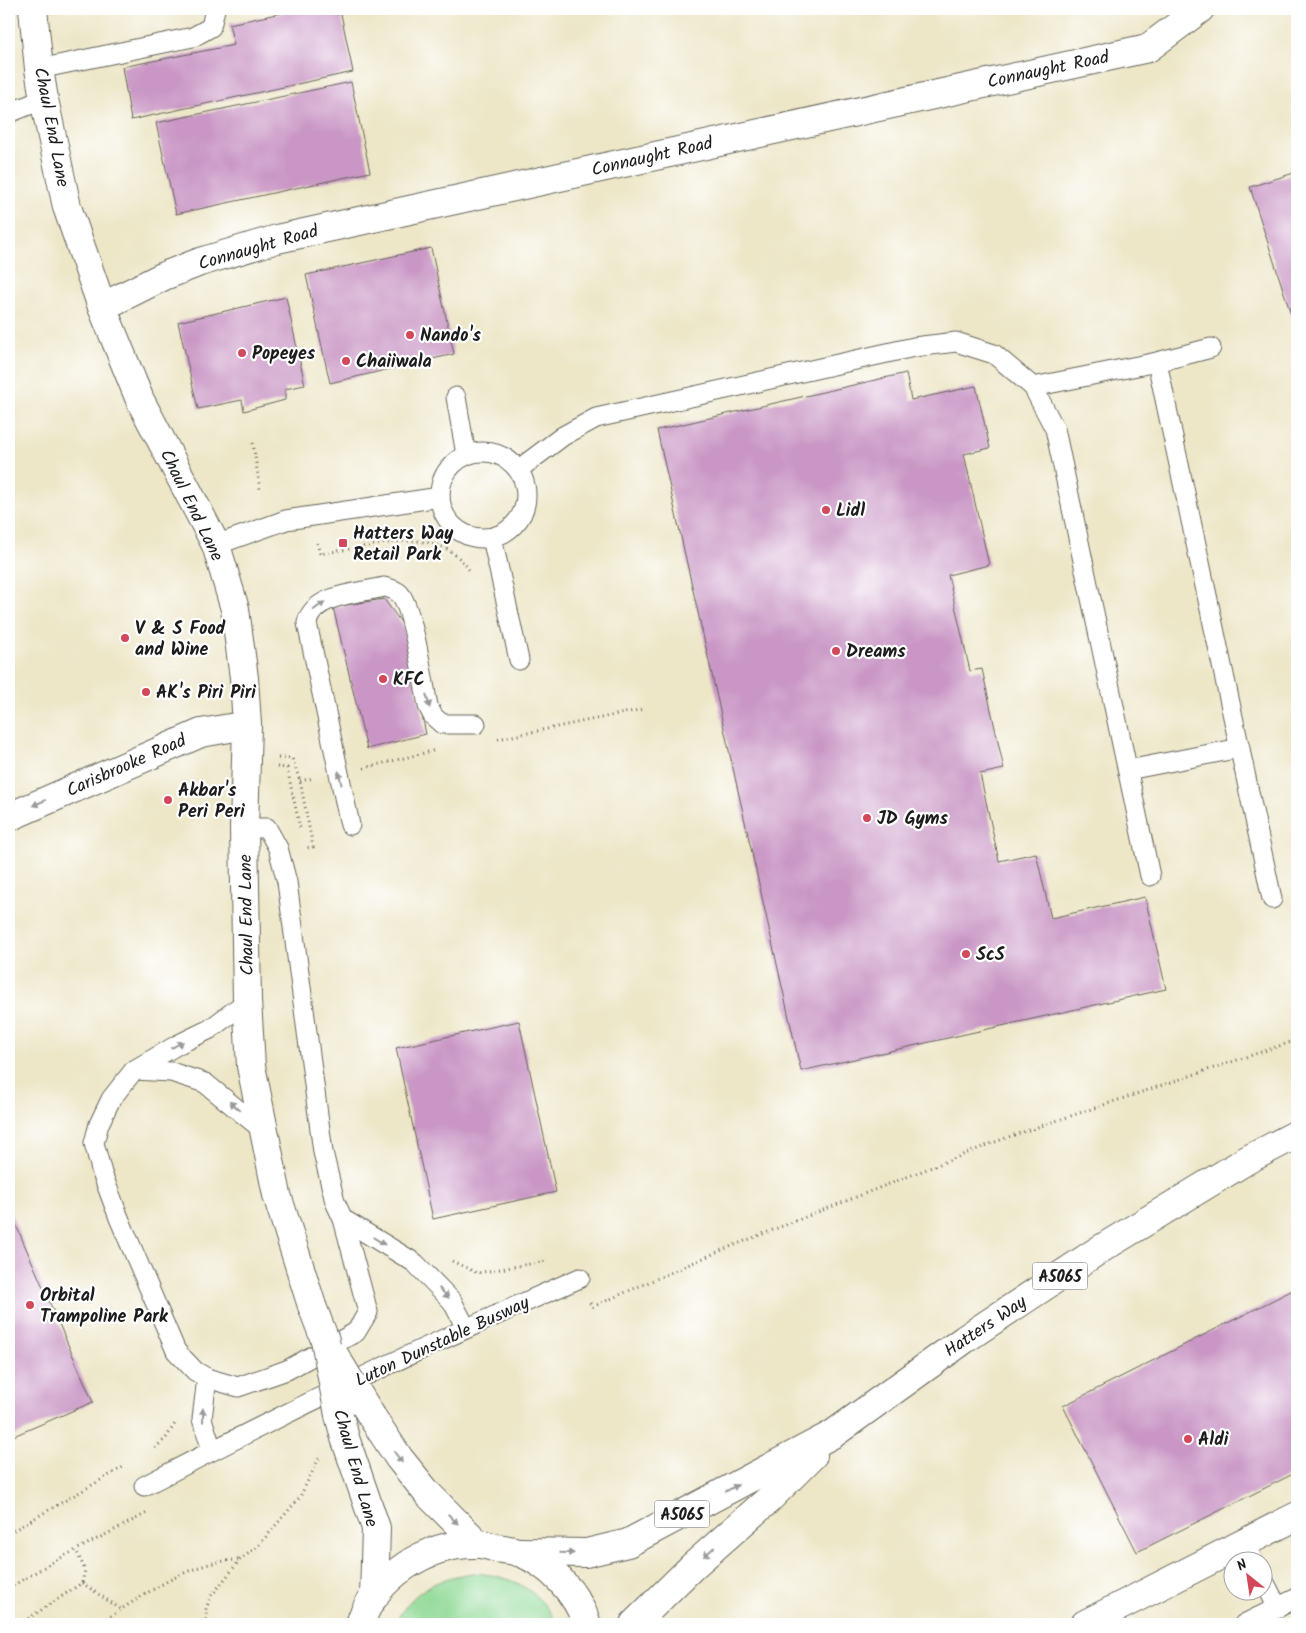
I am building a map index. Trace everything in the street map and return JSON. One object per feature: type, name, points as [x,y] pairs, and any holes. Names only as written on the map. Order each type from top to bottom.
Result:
[{"type":"street","name":"Chaul End Lane","points":[[33,9],[44,99],[67,207],[102,307],[140,400],[216,545],[235,609],[244,678],[247,725],[244,828],[247,1001],[251,1066],[276,1195],[325,1340],[342,1428],[376,1528],[374,1597]]},
{"type":"street","name":"Connaught Road","points":[[102,307],[164,276],[277,239],[1148,48],[1200,9]]},
{"type":"street","name":"Carisbrooke Road","points":[[9,817],[201,733],[247,725]]},
{"type":"street","name":"Hatters Way","points":[[518,1552],[586,1553],[628,1543],[833,1434],[965,1340],[1099,1250],[1247,1160],[1297,1134]]},
{"type":"street","name":"Chaul End Lane","points":[[325,1340],[399,1458],[422,1487],[478,1544]]},
{"type":"street","name":"Hatters Way","points":[[634,1624],[693,1566],[768,1500],[833,1434]]},
{"type":"street","points":[[1251,1550],[1297,1516]]},
{"type":"street","points":[[360,1624],[374,1597],[394,1574],[420,1557],[448,1547],[478,1544],[518,1552],[544,1566],[567,1587],[583,1612],[587,1624]]},
{"type":"street","points":[[1085,1624],[1224,1563]]},
{"type":"lane","points":[[39,69],[193,37],[211,26],[215,9]]},
{"type":"lane","points":[[9,113],[44,99]]},
{"type":"lane","points":[[519,469],[563,436],[596,418],[914,347],[956,342],[994,354],[1033,387],[1055,429],[1150,876]]},
{"type":"lane","points":[[1033,387],[1158,362],[1211,348]]},
{"type":"lane","points":[[1158,362],[1272,899]]},
{"type":"lane","points":[[456,398],[466,455]]},
{"type":"lane","points":[[480,451],[495,453],[519,469],[525,482],[527,496],[524,511],[517,524],[492,538],[477,538],[463,534],[451,524],[443,511],[440,497],[441,484],[446,472],[466,455],[480,451]]},
{"type":"lane","points":[[216,545],[286,520],[440,497]]},
{"type":"lane","points":[[492,538],[518,660]]},
{"type":"lane","points":[[350,825],[307,623],[313,609],[327,600],[384,587],[399,593],[408,608],[428,706],[433,716],[442,724],[476,724]]},
{"type":"lane","points":[[1128,770],[1240,748]]},
{"type":"lane","points":[[244,828],[266,828],[278,848],[287,882],[322,1152],[368,1312],[356,1332],[286,1370],[238,1387],[207,1378],[194,1371],[176,1351],[119,1218],[102,1173],[94,1143],[99,1124],[111,1099],[134,1070],[177,1045],[210,1029],[247,1001]]},
{"type":"lane","points":[[134,1070],[171,1072],[205,1083],[263,1130]]},
{"type":"lane","points":[[342,1219],[414,1263],[452,1301],[466,1328]]},
{"type":"lane","name":"Luton Dunstable Busway","points":[[144,1486],[212,1450],[466,1328],[580,1278]]},
{"type":"lane","points":[[207,1378],[202,1419],[212,1450]]},
{"type":"lane","points":[[1244,1624],[1297,1598]]},
{"type":"lane","points":[[1274,1600],[1278,1608]]},
{"type":"path","points":[[253,443],[260,489]]},
{"type":"path","points":[[320,554],[406,540],[429,542],[450,551],[466,564],[474,576]]},
{"type":"path","points":[[278,758],[292,758],[300,781],[313,847],[304,848],[302,839]]},
{"type":"path","points":[[276,766],[287,768],[300,830]]},
{"type":"path","points":[[580,1278],[592,1308],[722,1250],[1008,1137],[1297,1040]]},
{"type":"path","points":[[208,1624],[206,1608],[212,1595],[240,1560],[258,1546],[300,1497],[321,1455]]},
{"type":"path","points":[[9,1533],[131,1463]]},
{"type":"path","points":[[9,1588],[76,1550],[157,1508],[144,1486]]},
{"type":"path","points":[[20,1624],[82,1583],[86,1570],[76,1550]]},
{"type":"path","points":[[98,1624],[188,1572],[224,1560],[240,1560]]},
{"type":"path","points":[[82,1583],[122,1610]]},
{"type":"green space","points":[[474,1573],[501,1577],[523,1586],[542,1602],[558,1624],[395,1624],[409,1603],[427,1588],[449,1578]]},
{"type":"building","points":[[301,9],[340,9],[353,72],[131,120],[122,67],[234,45],[229,24]]},
{"type":"building","points":[[351,82],[370,172],[176,214],[156,123]]},
{"type":"building","points":[[1297,172],[1297,333],[1250,187]]},
{"type":"building","points":[[431,248],[454,354],[330,383],[306,275]]},
{"type":"building","name":"Popeyes","points":[[286,297],[305,385],[285,389],[285,400],[244,411],[242,400],[198,409],[178,322]]},
{"type":"building","points":[[906,373],[911,400],[976,386],[990,448],[964,454],[989,565],[948,575],[970,671],[982,669],[1004,769],[980,774],[999,861],[1036,853],[1051,918],[1145,897],[1166,989],[801,1071],[657,430]]},
{"type":"building","name":"KFC","points":[[384,599],[403,625],[426,734],[367,749],[333,607]]},
{"type":"building","points":[[519,1021],[556,1192],[433,1219],[396,1048]]},
{"type":"building","name":"Orbital Trampoline Park","points":[[9,1209],[93,1402],[9,1438]]},
{"type":"building","name":"Aldi","points":[[1297,1288],[1297,1472],[1137,1552],[1063,1406]]},
{"type":"place","name":"Nando's","points":[[410,335]]},
{"type":"place","name":"Popeyes","points":[[242,353]]},
{"type":"place","name":"Chaiiwala","points":[[346,361]]},
{"type":"place","name":"Lidl","points":[[826,510]]},
{"type":"place","name":"Hatters Way Retail Park","points":[[343,543]]},
{"type":"place","name":"V & S Food and Wine","points":[[125,638]]},
{"type":"place","name":"Dreams","points":[[836,651]]},
{"type":"place","name":"KFC","points":[[383,679]]},
{"type":"place","name":"AK's Piri Piri","points":[[146,692]]},
{"type":"place","name":"Akbar's Peri Peri","points":[[168,800]]},
{"type":"place","name":"JD Gyms","points":[[867,818]]},
{"type":"place","name":"ScS","points":[[966,954]]},
{"type":"place","name":"Orbital Trampoline Park","points":[[30,1305]]},
{"type":"place","name":"Aldi","points":[[1188,1439]]}]
